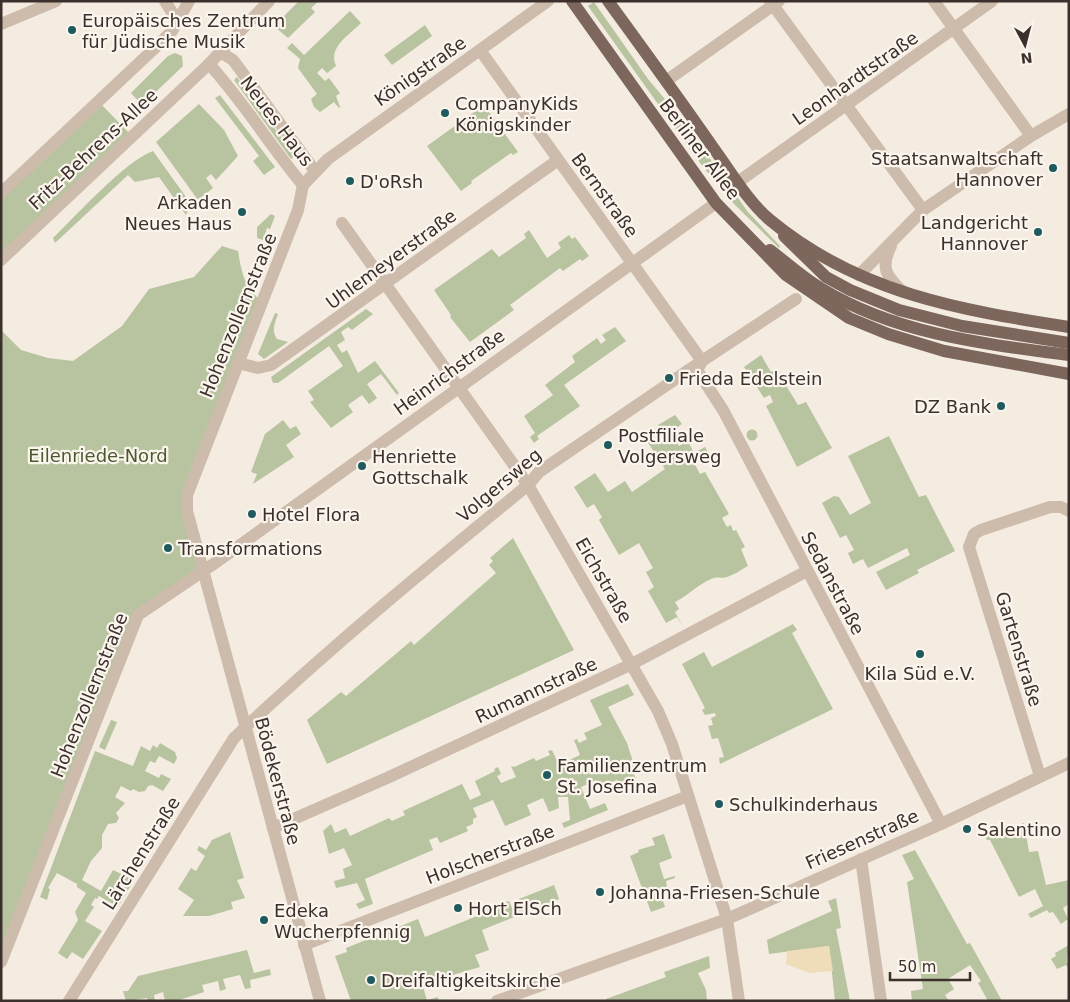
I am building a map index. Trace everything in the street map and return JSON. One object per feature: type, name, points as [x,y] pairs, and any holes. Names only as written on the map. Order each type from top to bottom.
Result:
[{"type":"main road","name":"Berliner Allee","points":[[572,1],[716,203],[786,275],[850,318],[888,334],[944,351],[1069,374]]},
{"type":"main road","name":"Berliner Allee","points":[[608,1],[738,182],[769,220],[819,254],[859,275],[905,294],[968,311],[1069,328]]},
{"type":"main road","points":[[769,220],[799,252],[823,283],[922,317],[962,326],[1069,343]]},
{"type":"main road","points":[[745,232],[870,313],[919,330],[991,345],[1069,355]]},
{"type":"main road","name":"Berliner Allee","points":[[1018,366],[1069,368]]},
{"type":"street","points":[[1,24],[56,1]]},
{"type":"street","points":[[165,1],[173,14],[173,27]]},
{"type":"street","points":[[1,193],[173,27],[189,1]]},
{"type":"street","name":"Fritz-Behrens-Allee","points":[[1,260],[209,64],[242,26],[269,1]]},
{"type":"street","name":"Königstraße","points":[[315,172],[334,154],[548,1]]},
{"type":"street","points":[[934,1],[1031,136]]},
{"type":"street","name":"Leonhardtstraße","points":[[738,182],[992,1]]},
{"type":"street","points":[[666,81],[774,3],[922,210]]},
{"type":"street","name":"Bernstraße","points":[[480,50],[702,361]]},
{"type":"street","name":"Neues Haus","points":[[209,64],[228,84],[283,161],[303,185],[315,172],[233,60],[220,52]]},
{"type":"street","points":[[859,275],[922,210],[1031,136],[1069,114]]},
{"type":"street","name":"Uhlemeyerstraße","points":[[238,363],[258,368],[271,366],[558,160]]},
{"type":"street","name":"Hohenzollernstraße","points":[[1,962],[138,615],[203,570],[187,511],[187,495],[298,210],[303,185]]},
{"type":"street","name":"Heinrichstraße","points":[[203,570],[716,203]]},
{"type":"street","name":"Eichstraße","points":[[342,223],[528,485],[658,711],[672,744],[727,919],[739,1001]]},
{"type":"street","points":[[894,238],[886,257],[885,267],[891,281],[905,294]]},
{"type":"street","name":"Volgersweg","points":[[246,727],[388,599],[528,485],[539,472],[796,299]]},
{"type":"street","name":"Sedanstraße","points":[[702,361],[697,370],[723,410],[940,824]]},
{"type":"street","name":"Gartenstraße","points":[[1040,776],[969,547],[974,534],[981,530],[1050,507],[1061,507],[1069,511]]},
{"type":"street","name":"Bödekerstraße","points":[[203,570],[320,1001]]},
{"type":"street","name":"Rumannstraße","points":[[273,828],[329,805],[632,664],[807,570]]},
{"type":"street","name":"Lärchenstraße","points":[[69,1001],[234,738],[246,727]]},
{"type":"street","name":"Friesenstraße","points":[[498,1001],[727,919],[940,824],[1069,763]]},
{"type":"street","name":"Holscherstraße","points":[[304,945],[688,796]]},
{"type":"street","points":[[861,859],[881,1001]]},
{"type":"green space","points":[[299,1],[319,1],[311,8],[315,12],[288,38],[274,26]]},
{"type":"green space","points":[[594,2],[648,79],[680,117],[748,212],[780,246],[779,248],[735,205],[703,167],[588,6]]},
{"type":"green space","points":[[350,11],[361,23],[337,47],[334,59],[336,66],[327,73],[322,68],[317,73],[325,81],[329,78],[340,93],[336,96],[340,107],[334,102],[320,112],[314,107],[311,99],[317,94],[298,68],[300,59],[287,48],[292,43],[304,55]]},
{"type":"green space","points":[[425,25],[432,36],[392,65],[384,55]]},
{"type":"green space","points":[[175,53],[182,56],[183,66],[142,105],[131,93],[168,56]]},
{"type":"green space","points":[[237,77],[295,156],[291,159],[234,80]]},
{"type":"green space","points":[[220,95],[275,167],[264,175],[253,161],[259,156],[215,98]]},
{"type":"green space","points":[[98,101],[132,136],[1,260],[1,193]]},
{"type":"green space","points":[[199,104],[224,130],[238,156],[216,180],[211,174],[206,178],[213,188],[198,200],[156,142]]},
{"type":"green space","points":[[484,105],[518,152],[513,155],[511,153],[471,181],[472,183],[461,191],[427,146]]},
{"type":"green space","points":[[153,151],[191,204],[186,215],[159,177],[135,182],[128,175],[55,243],[53,238],[115,177],[141,157]]},
{"type":"green space","points":[[271,214],[275,216],[270,229],[267,228],[263,240],[257,238],[257,227]]},
{"type":"green space","points":[[529,230],[547,258],[561,248],[558,243],[569,235],[572,239],[575,237],[589,256],[582,261],[580,259],[563,271],[560,268],[510,305],[514,310],[470,342],[450,317],[451,315],[434,290],[492,249],[499,257],[526,238],[524,234]]},
{"type":"green space","name":"Eilenriede-Nord","points":[[222,246],[238,251],[245,279],[251,290],[262,302],[187,495],[203,570],[138,615],[1,962],[1,330],[21,350],[48,358],[73,361],[122,326],[149,289],[194,277]]},
{"type":"green space","points":[[366,309],[373,314],[352,330],[348,327],[341,332],[345,340],[337,345],[342,353],[347,350],[358,373],[375,361],[399,393],[397,395],[381,374],[367,384],[377,398],[369,404],[362,395],[348,405],[353,412],[331,428],[310,402],[314,400],[308,391],[343,366],[329,346],[278,383],[273,383],[271,377]]},
{"type":"green space","points":[[275,313],[278,314],[274,326],[275,336],[277,339],[288,342],[264,359],[258,354]]},
{"type":"green space","points":[[615,327],[626,341],[564,385],[580,406],[537,436],[539,439],[534,443],[530,437],[535,433],[524,416],[553,395],[545,385],[575,362],[572,356],[597,338],[601,344],[606,340],[602,335]]},
{"type":"green space","points":[[761,355],[771,372],[776,369],[798,405],[806,402],[832,448],[797,467],[766,406],[773,402],[770,395],[764,398],[744,367]]},
{"type":"green space","points":[[675,415],[682,424],[670,432],[679,446],[688,441],[694,453],[705,447],[708,452],[693,461],[700,474],[705,472],[729,514],[722,518],[727,527],[731,525],[733,531],[736,530],[745,547],[741,549],[748,566],[725,578],[713,578],[706,581],[675,602],[679,609],[675,612],[683,627],[677,617],[666,623],[648,591],[654,587],[646,572],[653,568],[639,543],[619,555],[599,520],[602,517],[594,504],[587,508],[574,487],[595,473],[608,492],[625,481],[632,492],[665,469],[641,432],[643,431],[651,442],[663,433],[658,425]]},
{"type":"green space","points":[[283,420],[290,429],[296,426],[301,434],[286,445],[294,457],[253,484],[257,474],[251,472],[265,434]]},
{"type":"green space","points":[[752,429],[758,435],[752,441],[746,435]]},
{"type":"green space","points":[[889,436],[919,497],[926,495],[955,551],[917,570],[919,573],[886,590],[876,572],[910,555],[907,548],[868,568],[863,559],[853,564],[848,553],[854,550],[846,535],[840,538],[822,503],[834,496],[839,497],[850,515],[871,503],[848,456]]},
{"type":"green space","points":[[513,538],[574,650],[327,764],[307,720],[341,692],[346,696],[411,641],[414,645],[496,573],[489,565],[493,561],[490,558]]},
{"type":"green space","points":[[793,624],[797,630],[792,633],[833,709],[720,764],[719,758],[724,757],[718,738],[712,739],[708,726],[713,725],[711,718],[716,716],[715,713],[705,715],[702,710],[705,708],[682,664],[704,652],[712,667]]},
{"type":"green space","points":[[628,684],[634,695],[608,707],[627,743],[635,768],[632,769],[636,779],[618,783],[617,780],[599,787],[596,780],[581,787],[590,809],[605,803],[608,810],[564,828],[562,823],[570,820],[568,797],[558,797],[559,808],[549,812],[543,798],[527,805],[531,815],[505,826],[493,800],[473,808],[477,817],[473,819],[473,824],[466,827],[468,831],[440,843],[437,837],[429,840],[433,850],[365,879],[373,904],[359,909],[356,904],[365,900],[357,883],[336,888],[334,881],[345,878],[343,869],[352,865],[344,848],[329,854],[323,831],[331,824],[335,833],[346,828],[350,836],[389,818],[392,821],[405,815],[403,811],[462,784],[470,800],[481,795],[475,781],[495,771],[494,769],[498,767],[501,774],[497,776],[501,783],[516,777],[511,766],[514,767],[534,758],[536,761],[550,755],[548,751],[552,750],[559,765],[580,755],[574,740],[577,739],[579,743],[587,739],[584,733],[602,725],[590,700]]},
{"type":"green space","points":[[111,720],[117,722],[105,750],[99,747]]},
{"type":"green space","points":[[160,743],[175,752],[177,758],[174,764],[159,756],[155,763],[150,761],[145,771],[159,778],[161,774],[171,779],[163,791],[152,785],[148,786],[145,791],[139,792],[133,789],[131,791],[121,786],[115,797],[125,803],[116,813],[119,818],[116,823],[108,824],[102,835],[102,848],[91,861],[82,880],[101,891],[113,870],[134,880],[118,907],[99,896],[97,899],[95,898],[91,905],[94,907],[85,921],[102,931],[83,959],[72,952],[67,959],[58,953],[78,920],[75,912],[86,893],[77,887],[77,884],[57,873],[48,888],[50,889],[47,900],[40,897],[95,751],[133,766],[141,746],[150,751],[153,745],[157,748]]},
{"type":"green space","points":[[1024,823],[1029,852],[1038,851],[1046,885],[1069,880],[1069,904],[1063,908],[1068,919],[1061,924],[1053,912],[1049,913],[1047,910],[1031,918],[1028,914],[1043,906],[1035,889],[1019,897],[990,840],[987,840],[983,832],[996,825],[1000,832]]},
{"type":"green space","points":[[230,832],[244,878],[237,880],[245,898],[231,902],[233,909],[209,916],[183,916],[194,900],[178,889],[191,868],[196,871],[205,856],[197,850],[199,846],[206,850],[212,840]]},
{"type":"green space","points":[[664,834],[672,858],[659,863],[664,879],[675,876],[675,878],[666,881],[667,887],[659,890],[665,907],[651,912],[630,856],[639,852],[638,850],[655,845],[652,838]]},
{"type":"green space","points":[[915,850],[967,944],[970,943],[1002,1001],[988,1001],[978,983],[981,981],[970,965],[948,979],[954,989],[945,995],[949,1001],[912,1001],[911,991],[923,989],[907,882],[914,879],[902,855]]},
{"type":"green space","points":[[554,885],[559,899],[482,930],[489,950],[475,955],[480,967],[422,984],[427,1000],[438,997],[439,1001],[351,1001],[335,956],[347,952],[346,948],[418,919],[425,937],[509,901],[512,908],[521,905],[519,899]]},
{"type":"green space","points":[[836,898],[841,928],[836,929],[850,1001],[835,1001],[829,946],[769,954],[767,940],[832,911],[828,901]]},
{"type":"green space","points":[[1069,945],[1067,960],[1069,969],[1066,965],[1057,969],[1051,959],[1056,956],[1055,953]]},
{"type":"green space","points":[[247,950],[254,973],[270,969],[271,975],[250,980],[251,988],[245,989],[240,975],[223,979],[226,989],[220,991],[218,981],[202,985],[204,992],[176,1001],[165,1001],[163,992],[154,995],[155,1001],[148,1001],[147,998],[126,1001],[123,991],[128,991],[138,976]]},
{"type":"green space","points":[[709,956],[710,968],[698,973],[706,990],[707,1001],[606,1001],[606,999],[666,977],[664,972]]},
{"type":"sand","points":[[829,946],[833,971],[810,973],[786,964],[787,951]]},
{"type":"place","name":"Europäisches Zentrum für Jüdische Musik","points":[[72,30]]},
{"type":"place","name":"CompanyKids Königskinder","points":[[445,113]]},
{"type":"place","name":"Staatsanwaltschaft Hannover","points":[[1053,168]]},
{"type":"place","name":"D'oRsh","points":[[350,181]]},
{"type":"place","name":"Arkaden Neues Haus","points":[[242,212]]},
{"type":"place","name":"Landgericht Hannover","points":[[1038,232]]},
{"type":"place","name":"Frieda Edelstein","points":[[669,378]]},
{"type":"place","name":"DZ Bank","points":[[1001,406]]},
{"type":"place","name":"Postfiliale Volgersweg","points":[[608,445]]},
{"type":"place","name":"Henriette Gottschalk","points":[[362,466]]},
{"type":"place","name":"Hotel Flora","points":[[252,514]]},
{"type":"place","name":"Transformations","points":[[168,548]]},
{"type":"place","name":"Kila Süd e.V.","points":[[920,654]]},
{"type":"place","name":"Familienzentrum St. Josefina","points":[[547,775]]},
{"type":"place","name":"Schulkinderhaus","points":[[719,804]]},
{"type":"place","name":"Salentino","points":[[967,829]]},
{"type":"place","name":"Johanna-Friesen-Schule","points":[[600,892]]},
{"type":"place","name":"Hort ElSch","points":[[458,908]]},
{"type":"place","name":"Edeka Wucherpfennig","points":[[264,920]]},
{"type":"place","name":"Dreifaltigkeitskirche","points":[[371,980]]}]
